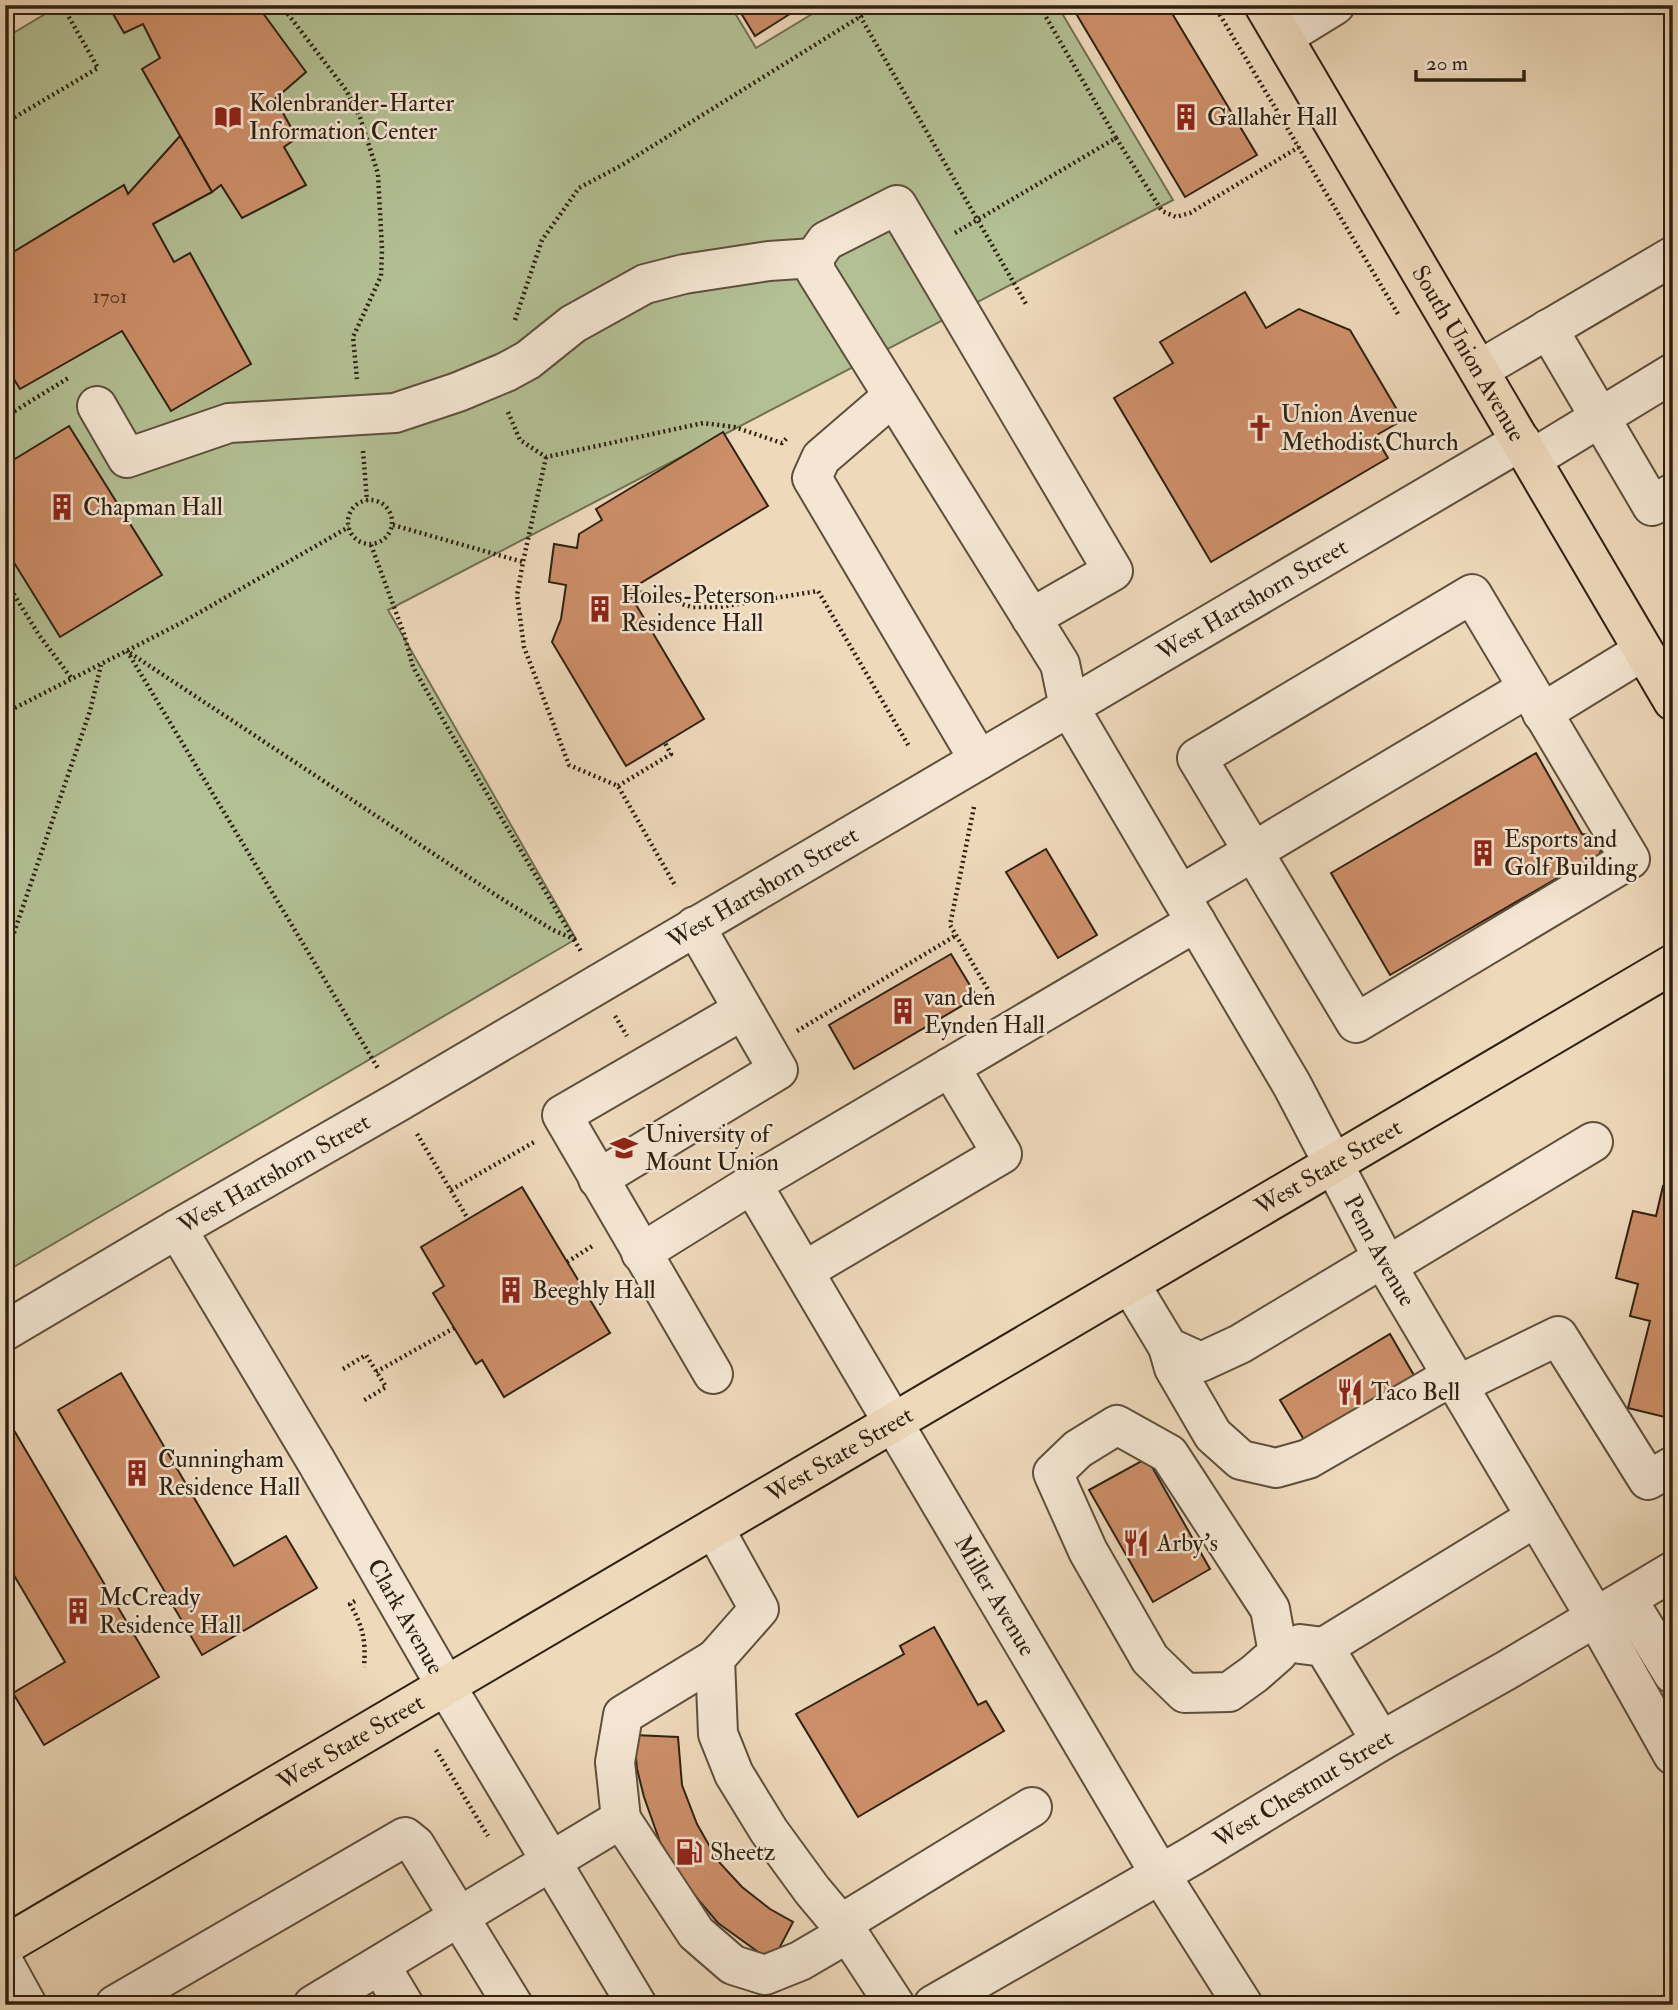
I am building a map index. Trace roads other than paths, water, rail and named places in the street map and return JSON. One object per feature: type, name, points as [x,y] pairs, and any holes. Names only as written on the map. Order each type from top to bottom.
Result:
[{"type":"main road","name":"South Union Avenue","points":[[1273,21],[1673,701]]},
{"type":"main road","name":"West State Street","points":[[5,1945],[1673,964]]},
{"type":"street","points":[[1273,21],[1335,5]]},
{"type":"street","points":[[97,406],[127,458],[229,423],[395,413],[458,392],[506,372],[528,360],[573,324],[645,284],[684,274],[769,261],[814,258],[826,241],[897,205],[1112,571],[1031,618]]},
{"type":"street","points":[[1479,370],[1673,256]]},
{"type":"street","name":"Penn Avenue","points":[[814,258],[816,272],[1060,664],[1069,707],[1292,1085],[1385,1262],[1455,1381],[1536,1517],[1611,1608],[1673,1755]]},
{"type":"street","points":[[1548,329],[1652,506],[1673,494]]},
{"type":"street","name":"West Hartshorn Street","points":[[5,1331],[1069,707],[1526,450],[1599,418],[1673,373]]},
{"type":"street","points":[[893,396],[821,458],[812,478],[970,765]]},
{"type":"street","points":[[1472,594],[1535,700],[1630,859],[1356,1023],[1197,758],[1472,594]]},
{"type":"street","points":[[642,1253],[752,1184],[1012,1030],[1188,909],[1253,852],[1535,700],[1643,651]]},
{"type":"street","points":[[598,1179],[778,1070],[695,926]]},
{"type":"street","points":[[713,1374],[562,1115],[743,1010]]},
{"type":"street","points":[[804,1271],[1002,1154],[950,1067]]},
{"type":"street","points":[[1168,1347],[1201,1362],[1240,1344],[1593,1142]]},
{"type":"street","name":"Miller Avenue","points":[[752,1184],[1160,1874],[1243,2005]]},
{"type":"street","name":"Clark Avenue","points":[[177,1229],[637,2005]]},
{"type":"street","points":[[1130,1284],[1168,1347],[1174,1368],[1213,1435],[1241,1460],[1276,1468],[1308,1459],[1455,1381],[1558,1336],[1660,1473]]},
{"type":"street","points":[[1117,1425],[1169,1454],[1270,1609],[1276,1642],[1279,1653],[1229,1692],[1185,1693],[1150,1659],[1088,1551],[1054,1473],[1078,1449],[1117,1425]]},
{"type":"street","points":[[1276,1642],[1324,1647],[1536,1517]]},
{"type":"street","points":[[714,1528],[759,1609],[715,1658],[623,1715],[615,1762],[621,1819],[696,1933],[733,1965],[765,1975],[800,1961],[844,1928],[1032,1807]]},
{"type":"street","name":"West Chestnut Street","points":[[933,2005],[1673,1571]]},
{"type":"street","points":[[1611,1608],[1673,1674]]},
{"type":"street","points":[[1324,1647],[1381,1741]]},
{"type":"street","points":[[715,1658],[718,1734],[734,1774],[769,1831],[844,1928],[895,2005]]},
{"type":"street","points":[[313,2005],[621,1819]]},
{"type":"street","points":[[115,2005],[405,1837],[415,1845],[513,2005]]},
{"type":"street","points":[[5,1965],[27,2005]]},
{"type":"street","points":[[380,1965],[404,2005]]},
{"type":"place","name":"Kolenbrander-Harter Information Center","points":[[228,117]]},
{"type":"place","name":"Gallaher Hall","points":[[1186,117]]},
{"type":"place","name":"Union Avenue Methodist Church","points":[[1260,428]]},
{"type":"place","name":"Chapman Hall","points":[[62,507]]},
{"type":"place","name":"Hoiles-Peterson Residence Hall","points":[[600,609]]},
{"type":"place","name":"Esports and Golf Building","points":[[1483,853]]},
{"type":"place","name":"van den Eynden Hall","points":[[903,1011]]},
{"type":"place","name":"University of Mount Union","points":[[624,1148]]},
{"type":"place","name":"Beeghly Hall","points":[[511,1290]]},
{"type":"place","name":"Taco Bell","points":[[1350,1392]]},
{"type":"place","name":"Cunningham Residence Hall","points":[[137,1473]]},
{"type":"place","name":"Arby's","points":[[1136,1543]]},
{"type":"place","name":"McCready Residence Hall","points":[[78,1611]]},
{"type":"place","name":"Sheetz","points":[[689,1852]]}]
